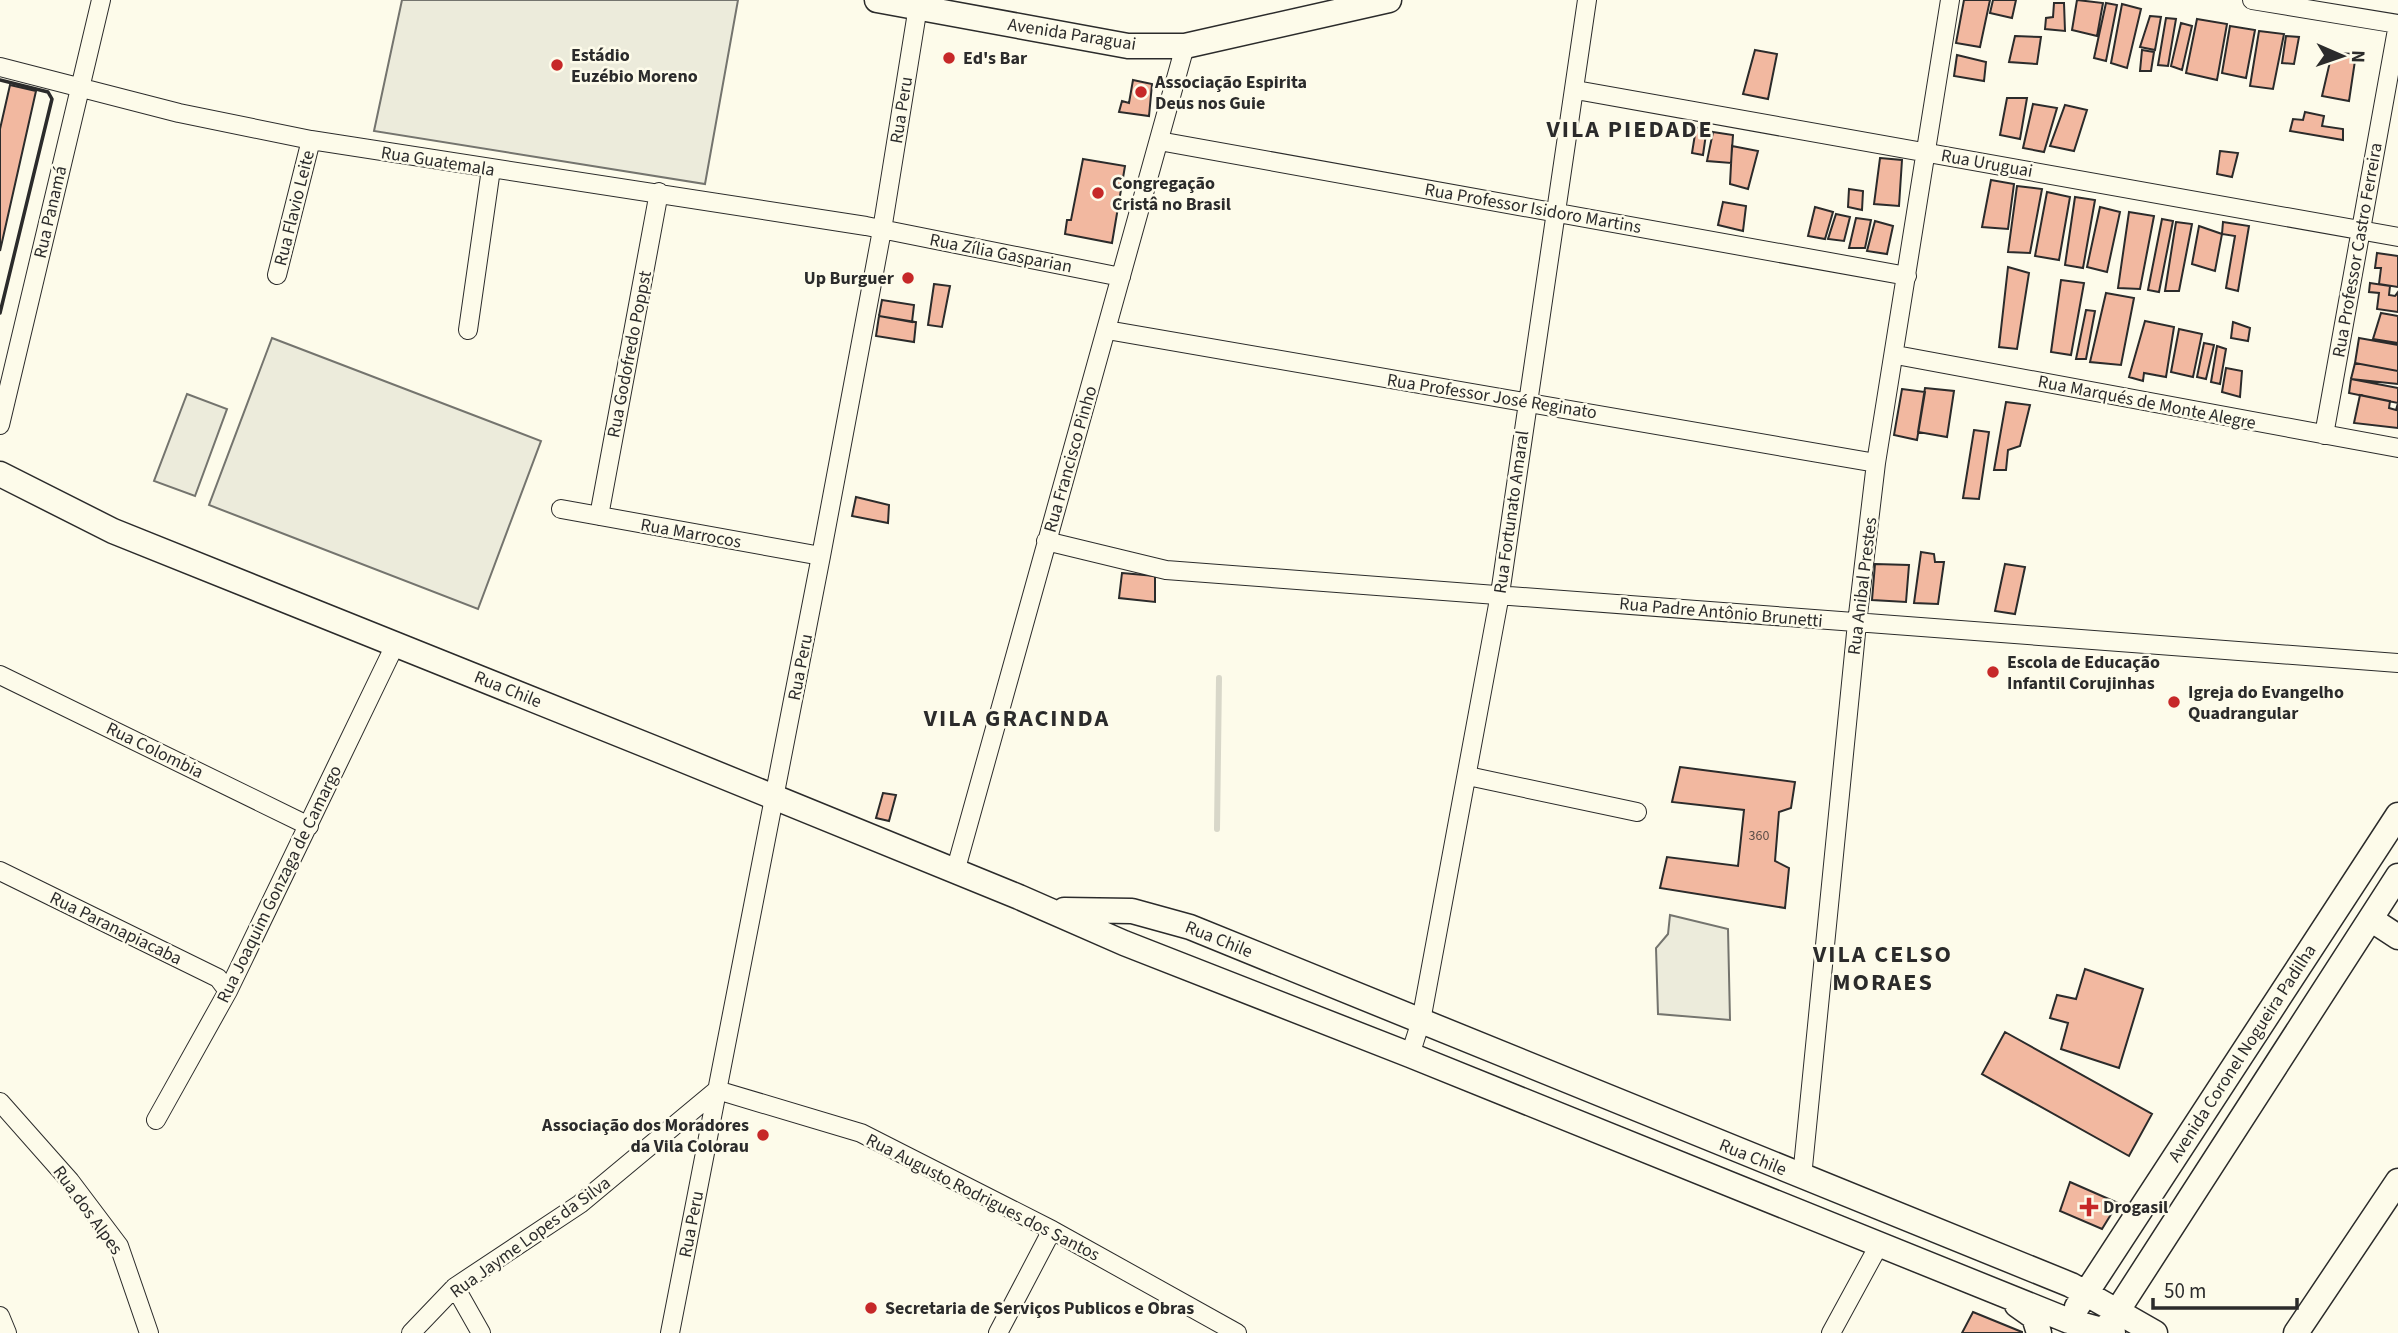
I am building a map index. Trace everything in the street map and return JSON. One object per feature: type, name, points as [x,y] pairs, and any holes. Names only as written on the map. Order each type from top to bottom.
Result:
[{"type":"main road","name":"Avenida Paraguai","points":[[877,0],[919,4],[1128,46],[1185,46],[1389,0]]},
{"type":"main road","name":"Rua Chile","points":[[0,474],[113,531],[1020,897],[1124,943],[1996,1290],[2066,1327]]},
{"type":"main road","name":"Avenida Coronel Nogueira Padilha","points":[[2066,1327],[2086,1292],[2398,815]]},
{"type":"main road","name":"Avenida Coronel Nogueira Padilha","points":[[2109,1327],[2398,876]]},
{"type":"main road","name":"Rua Chile","points":[[1020,897],[1075,912],[1132,911],[1190,927],[2086,1292]]},
{"type":"main road","points":[[1124,943],[1119,939],[1116,928],[1118,919],[1132,911]]},
{"type":"main road","points":[[2372,920],[2398,937]]},
{"type":"main road","points":[[2296,1333],[2398,1181]]},
{"type":"main road","points":[[1996,1290],[2034,1317],[2039,1333]]},
{"type":"main road","points":[[2086,1292],[2109,1327]]},
{"type":"main road","points":[[2066,1327],[2109,1327],[2155,1333]]},
{"type":"street","name":"Rua Panamá","points":[[0,425],[101,0]]},
{"type":"street","name":"Rua Fortunato Amaral","points":[[1420,1021],[1500,594],[1576,90],[1587,0]]},
{"type":"street","name":"Rua Anibal Prestes","points":[[1802,1177],[1857,623],[1876,463],[1896,355],[1950,0]]},
{"type":"street","points":[[2252,0],[2398,24]]},
{"type":"street","name":"Rua Peru","points":[[671,1332],[882,230],[919,4]]},
{"type":"street","name":"Rua Professor Castro Ferreira","points":[[2324,435],[2398,24]]},
{"type":"street","name":"Rua Francisco Pinho","points":[[955,872],[1185,46]]},
{"type":"street","name":"Rua Guatemala","points":[[0,66],[179,113],[311,141],[659,192],[882,230]]},
{"type":"street","name":"Rua Uruguai","points":[[1576,90],[2398,237]]},
{"type":"street","name":"Rua Flavio Leite","points":[[277,275],[311,141]]},
{"type":"street","name":"Rua Professor Isidoro Martins","points":[[1159,141],[1907,276]]},
{"type":"street","points":[[468,330],[491,169]]},
{"type":"street","name":"Rua Godofredo Poppst","points":[[599,516],[659,192]]},
{"type":"street","name":"Rua Zília Gasparian","points":[[882,230],[1121,277]]},
{"type":"street","name":"Rua Professor José Reginato","points":[[1107,330],[1876,463]]},
{"type":"street","name":"Rua Marqués de Monte Alegre","points":[[1896,355],[2398,448]]},
{"type":"street","name":"Rua Marrocos","points":[[561,509],[821,556]]},
{"type":"street","name":"Rua Padre Antônio Brunetti","points":[[1046,541],[1166,570],[2398,663]]},
{"type":"street","name":"Rua Joaquim Gonzaga de Camargo","points":[[156,1120],[228,991],[395,645]]},
{"type":"street","name":"Rua Colombia","points":[[0,675],[309,826]]},
{"type":"street","points":[[1468,776],[1637,812]]},
{"type":"street","name":"Rua Paranapiacaba","points":[[0,872],[218,978],[228,991]]},
{"type":"street","points":[[1410,1055],[1420,1021]]},
{"type":"street","name":"Rua Augusto Rodrigues dos Santos","points":[[717,1090],[860,1133],[1052,1230],[1237,1333]]},
{"type":"street","name":"Rua Jayme Lopes da Silva","points":[[411,1333],[456,1287],[580,1204],[717,1090]]},
{"type":"street","name":"Rua dos Alpes","points":[[0,1101],[70,1181],[119,1246],[149,1333]]},
{"type":"street","points":[[998,1333],[1052,1230]]},
{"type":"street","points":[[1830,1333],[1880,1245]]},
{"type":"street","points":[[456,1287],[481,1333]]},
{"type":"street","points":[[0,1316],[7,1333]]},
{"type":"shaded area","name":"Estádio Euzébio Moreno","points":[[402,0],[738,0],[705,184],[374,131]]},
{"type":"shaded area","points":[[272,338],[541,441],[478,609],[209,505]]},
{"type":"shaded area","points":[[187,394],[227,409],[195,496],[154,481]]},
{"type":"shaded area","points":[[1670,915],[1728,929],[1730,1020],[1658,1014],[1656,948],[1668,934]]},
{"type":"building","points":[[1964,0],[1990,0],[1980,47],[1956,43]]},
{"type":"building","points":[[1993,0],[2016,0],[2012,18],[1990,13]]},
{"type":"building","points":[[2077,0],[2103,3],[2097,36],[2072,30]]},
{"type":"building","points":[[2054,3],[2064,3],[2065,31],[2045,29],[2046,18],[2053,17]]},
{"type":"building","points":[[2106,3],[2117,5],[2106,61],[2094,58]]},
{"type":"building","points":[[2122,4],[2141,9],[2127,68],[2111,63]]},
{"type":"building","points":[[2150,16],[2161,17],[2155,50],[2140,47]]},
{"type":"building","points":[[2166,18],[2176,19],[2168,66],[2158,65]]},
{"type":"building","points":[[2197,19],[2227,24],[2217,80],[2186,73]]},
{"type":"building","points":[[2181,23],[2192,26],[2182,70],[2171,66]]},
{"type":"building","points":[[2230,26],[2255,30],[2246,78],[2222,73]]},
{"type":"building","points":[[2259,31],[2284,34],[2273,89],[2250,86]]},
{"type":"building","points":[[2015,36],[2041,37],[2037,64],[2009,62]]},
{"type":"building","points":[[2286,36],[2299,37],[2294,64],[2282,63]]},
{"type":"building","points":[[1755,50],[1777,54],[1768,99],[1743,94]]},
{"type":"building","points":[[2142,50],[2154,52],[2151,71],[2140,71]]},
{"type":"building","points":[[2332,53],[2356,54],[2349,101],[2322,96]]},
{"type":"building","points":[[1957,55],[1986,62],[1984,81],[1954,76]]},
{"type":"building","name":"Associação Espirita Deus nos Guie","points":[[1133,80],[1152,84],[1149,116],[1119,112],[1122,101],[1129,103]]},
{"type":"building","points":[[10,85],[36,91],[0,251],[0,129]]},
{"type":"building","points":[[2007,98],[2027,98],[2020,139],[2000,135]]},
{"type":"building","points":[[2033,104],[2057,108],[2044,152],[2023,148]]},
{"type":"building","points":[[2065,105],[2087,110],[2074,151],[2050,146]]},
{"type":"building","points":[[2305,112],[2324,116],[2322,126],[2343,129],[2343,140],[2290,131],[2293,119],[2303,120]]},
{"type":"building","points":[[1707,127],[1703,155],[1692,153],[1696,128]]},
{"type":"building","points":[[1713,132],[1733,135],[1731,163],[1707,161]]},
{"type":"building","points":[[1732,146],[1758,151],[1748,189],[1730,184]]},
{"type":"building","points":[[2220,151],[2238,153],[2232,177],[2217,174]]},
{"type":"building","points":[[1880,158],[1902,160],[1899,206],[1874,204]]},
{"type":"building","name":"Congregação Cristâ no Brasil","points":[[1083,159],[1125,166],[1112,243],[1065,234],[1067,220],[1071,220]]},
{"type":"building","points":[[1991,180],[2014,184],[2008,229],[1982,227]]},
{"type":"building","points":[[2017,186],[2042,189],[2030,253],[2008,252]]},
{"type":"building","points":[[1849,189],[1863,191],[1862,210],[1848,207]]},
{"type":"building","points":[[2047,192],[2070,197],[2059,260],[2035,256]]},
{"type":"building","points":[[2075,197],[2095,200],[2083,268],[2065,265]]},
{"type":"building","points":[[1723,202],[1746,206],[1743,231],[1718,225]]},
{"type":"building","points":[[1815,207],[1833,212],[1825,239],[1808,236]]},
{"type":"building","points":[[2100,207],[2120,212],[2107,272],[2087,267]]},
{"type":"building","points":[[2129,212],[2154,216],[2140,289],[2118,288]]},
{"type":"building","points":[[1836,214],[1850,217],[1844,241],[1828,239]]},
{"type":"building","points":[[1856,218],[1871,220],[1865,248],[1849,248]]},
{"type":"building","points":[[2162,219],[2173,221],[2159,292],[2148,290]]},
{"type":"building","points":[[1875,221],[1893,226],[1887,254],[1867,251]]},
{"type":"building","points":[[2176,222],[2192,224],[2179,291],[2165,291]]},
{"type":"building","points":[[2223,222],[2249,226],[2238,291],[2226,288],[2235,236],[2222,234]]},
{"type":"building","points":[[2199,226],[2222,234],[2215,271],[2192,264]]},
{"type":"building","points":[[2377,253],[2398,256],[2398,287],[2379,284],[2381,268],[2375,268]]},
{"type":"building","points":[[2008,267],[2029,273],[2017,349],[1999,347]]},
{"type":"building","points":[[2061,280],[2084,283],[2071,355],[2051,352]]},
{"type":"building","points":[[2370,283],[2390,286],[2389,295],[2395,296],[2398,292],[2398,312],[2377,309],[2379,293],[2369,292]]},
{"type":"building","points":[[934,284],[950,286],[942,327],[928,325]]},
{"type":"building","points":[[2106,293],[2134,298],[2121,365],[2090,362]]},
{"type":"building","points":[[882,300],[914,305],[912,322],[879,316]]},
{"type":"building","points":[[2086,310],[2095,311],[2086,359],[2076,359]]},
{"type":"building","points":[[2381,313],[2398,316],[2398,343],[2373,339]]},
{"type":"building","points":[[879,316],[916,322],[914,342],[876,336]]},
{"type":"building","points":[[2145,321],[2174,327],[2166,377],[2144,373],[2143,381],[2129,377]]},
{"type":"building","points":[[2233,322],[2250,328],[2248,341],[2231,338]]},
{"type":"building","points":[[2179,329],[2202,334],[2193,377],[2171,372]]},
{"type":"building","points":[[2359,338],[2398,345],[2398,371],[2355,363]]},
{"type":"building","points":[[2204,343],[2214,345],[2206,379],[2197,377]]},
{"type":"building","points":[[2217,346],[2226,349],[2220,384],[2211,382]]},
{"type":"building","points":[[2355,363],[2398,371],[2398,384],[2351,379]]},
{"type":"building","points":[[2226,368],[2242,371],[2240,397],[2222,392]]},
{"type":"building","points":[[2351,379],[2398,388],[2398,403],[2349,393]]},
{"type":"building","points":[[1925,388],[1954,391],[1947,437],[1918,432]]},
{"type":"building","points":[[1902,389],[1925,392],[1917,440],[1894,435]]},
{"type":"building","points":[[2360,395],[2390,401],[2389,408],[2396,410],[2398,403],[2398,428],[2354,423]]},
{"type":"building","points":[[2006,402],[2030,405],[2020,446],[2008,450],[2006,470],[1994,470]]},
{"type":"building","points":[[1974,430],[1989,432],[1979,499],[1963,498]]},
{"type":"building","points":[[856,497],[889,505],[888,523],[852,516]]},
{"type":"building","points":[[1921,552],[1934,554],[1935,562],[1944,562],[1938,604],[1914,603]]},
{"type":"building","points":[[1875,564],[1909,565],[1906,602],[1872,600]]},
{"type":"building","points":[[2005,564],[2025,567],[2015,614],[1995,611]]},
{"type":"building","points":[[1122,573],[1155,576],[1155,602],[1119,598]]},
{"type":"building","points":[[1680,767],[1795,782],[1791,808],[1779,812],[1775,861],[1789,868],[1785,908],[1660,888],[1667,857],[1738,866],[1744,810],[1672,802]]},
{"type":"building","points":[[883,793],[896,795],[889,821],[876,818]]},
{"type":"building","points":[[2085,969],[2143,989],[2119,1068],[2061,1049],[2068,1023],[2050,1018],[2057,995],[2076,999]]},
{"type":"building","points":[[2005,1032],[2152,1114],[2129,1156],[1982,1074]]},
{"type":"building","name":"Drogasil","points":[[2070,1182],[2118,1203],[2102,1229],[2060,1211]]},
{"type":"building","points":[[1973,1312],[2022,1332],[2022,1333],[1962,1333]]},
{"type":"waterway","points":[[1217,829],[1219,678]]},
{"type":"wall","points":[[0,80],[48,92],[52,99],[0,313]]},
{"type":"place","name":"Ed's Bar","points":[[949,58]]},
{"type":"place","name":"Estádio Euzébio Moreno","points":[[557,65]]},
{"type":"place","name":"Associação Espirita Deus nos Guie","points":[[1141,92]]},
{"type":"place","name":"Congregação Cristâ no Brasil","points":[[1098,193]]},
{"type":"place","name":"Up Burguer","points":[[908,278]]},
{"type":"place","name":"Escola de Educação Infantil Corujinhas","points":[[1993,672]]},
{"type":"place","name":"Igreja do Evangelho Quadrangular","points":[[2174,702]]},
{"type":"place","name":"Associação dos Moradores da Vila Colorau","points":[[763,1135]]},
{"type":"place","name":"Drogasil","points":[[2089,1207]]},
{"type":"place","name":"Secretaria de Serviços Publicos e Obras","points":[[871,1308]]},
{"type":"district","name":"VILA PIEDADE","points":[[1630,129]]},
{"type":"district","name":"VILA GRACINDA","points":[[1017,718]]},
{"type":"district","name":"VILA CELSO MORAES","points":[[1883,968]]}]
